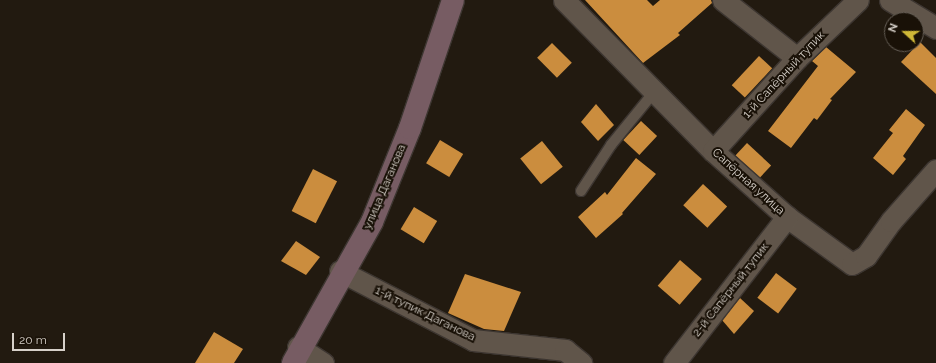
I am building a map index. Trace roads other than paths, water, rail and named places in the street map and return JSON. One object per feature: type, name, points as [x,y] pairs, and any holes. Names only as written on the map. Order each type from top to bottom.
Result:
[{"type":"main road","name":"улица Даганова","points":[[342,272],[368,220],[405,126],[448,0]]},
{"type":"main road","name":"улица Даганова","points":[[295,356],[375,215],[410,128],[453,0]]},
{"type":"street","name":"Сапёрная улица","points":[[564,0],[713,152],[788,218],[852,264],[866,256],[891,221],[936,170]]},
{"type":"street","points":[[723,0],[797,58]]},
{"type":"street","name":"1-й Сапёрный тупик","points":[[713,152],[797,58],[858,0]]},
{"type":"street","points":[[890,0],[936,28]]},
{"type":"street","name":"2-й Сапёрный тупик","points":[[674,363],[788,218]]},
{"type":"street","name":"1-й тупик Даганова","points":[[342,272],[473,340],[565,350],[581,363]]},
{"type":"street","points":[[295,356],[323,363]]},
{"type":"lane","points":[[581,191],[611,145],[654,92]]}]
